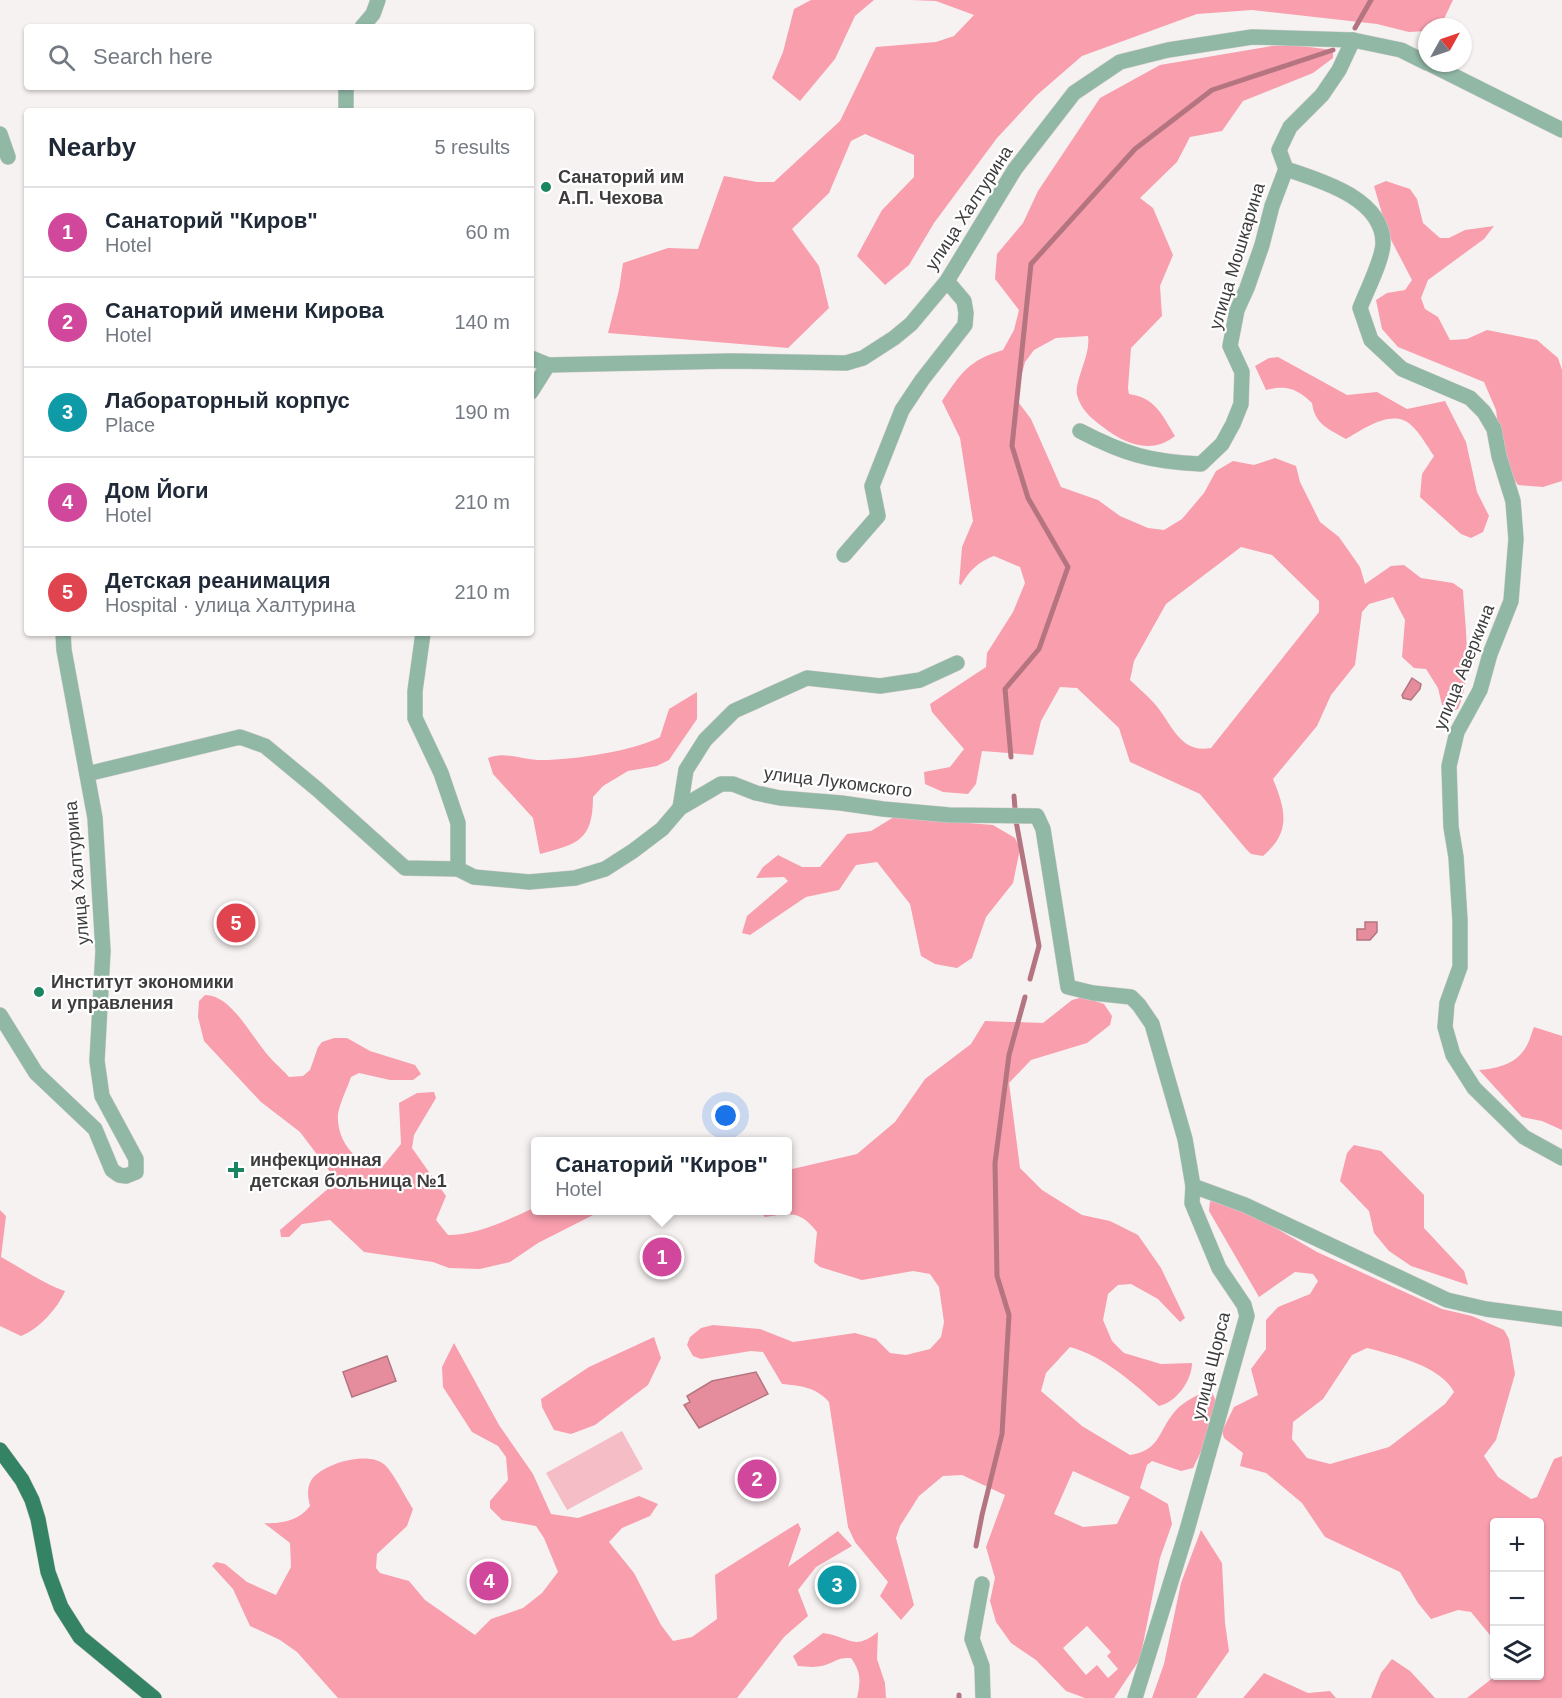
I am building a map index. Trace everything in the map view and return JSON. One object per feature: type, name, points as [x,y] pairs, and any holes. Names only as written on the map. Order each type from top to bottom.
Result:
[{"type":"main road","points":[[0,1450],[22,1480],[32,1500],[48,1572],[67,1617],[80,1637],[154,1698]]},
{"type":"street","points":[[365,24],[373,14],[378,0]]},
{"type":"street","name":"улица Халтурина","points":[[534,359],[548,365],[730,361],[846,363],[863,358],[894,338],[910,324],[947,281],[1015,169],[1074,93],[1120,62],[1168,50],[1252,37],[1353,40],[1401,50],[1418,58]]},
{"type":"street","points":[[1286,169],[1280,150],[1290,127],[1322,95],[1339,70],[1353,40]]},
{"type":"street","name":"улица Халтурина","points":[[1445,72],[1562,130]]},
{"type":"street","points":[[346,90],[346,108]]},
{"type":"street","points":[[0,134],[8,157]]},
{"type":"street","name":"улица Мошкарина","points":[[1080,431],[1107,446],[1168,463],[1202,464],[1222,444],[1241,404],[1242,372],[1230,346],[1237,310],[1262,246],[1272,206],[1286,169]]},
{"type":"street","name":"улица Аверкина","points":[[1286,169],[1335,186],[1353,196],[1368,210],[1381,229],[1383,244],[1375,272],[1360,308],[1371,340],[1402,369],[1470,398],[1484,412],[1494,429],[1499,456],[1513,501],[1516,539],[1512,589],[1511,601],[1490,654],[1480,690],[1457,732],[1449,766],[1451,827],[1456,857],[1460,920],[1460,967],[1447,1003],[1445,1027],[1454,1055],[1474,1088],[1524,1137],[1562,1158]]},
{"type":"street","points":[[844,555],[878,516],[872,486],[902,410],[964,325],[966,313],[964,301],[947,281]]},
{"type":"street","points":[[534,387],[548,365]]},
{"type":"street","name":"улица Халтурина","points":[[0,1016],[36,1073],[95,1128],[112,1170],[119,1175],[126,1176],[136,1172],[136,1160],[102,1096],[97,1061],[103,951],[95,818],[63,636]]},
{"type":"street","points":[[423,636],[415,691],[415,718],[441,773],[458,823],[458,870]]},
{"type":"street","points":[[680,808],[686,770],[705,740],[735,711],[807,678],[880,686],[920,680],[957,663]]},
{"type":"street","name":"улица Лукомского","points":[[87,774],[240,736],[265,746],[405,868],[458,870],[474,877],[529,882],[575,878],[605,869],[662,829],[680,808],[721,784],[733,784],[756,793],[780,798],[883,809],[949,815],[1037,816],[1043,829],[1068,987],[1093,993],[1120,995]]},
{"type":"street","name":"улица Щорса","points":[[1120,995],[1131,997],[1140,1005],[1152,1024],[1185,1139],[1193,1185],[1192,1203],[1220,1268],[1244,1305],[1247,1316],[1187,1530],[1135,1698]]},
{"type":"street","points":[[1193,1185],[1245,1205],[1447,1300],[1486,1310],[1562,1319]]},
{"type":"street","points":[[982,1584],[972,1639],[982,1666],[983,1698]]},
{"type":"shaded area","points":[[811,0],[874,0],[855,16],[835,59],[800,101],[772,78],[783,52],[794,9]]},
{"type":"shaded area","points":[[911,0],[1453,0],[1444,18],[1418,18],[1418,32],[1409,32],[1377,24],[1252,10],[1197,14],[1082,56],[1037,95],[997,138],[934,223],[909,265],[885,285],[857,256],[882,210],[914,177],[914,155],[865,134],[851,141],[829,193],[792,229],[819,266],[829,308],[788,348],[608,333],[623,263],[668,248],[698,249],[724,176],[757,182],[774,182],[840,121],[876,47],[936,42],[954,36],[974,15],[936,1]]},
{"type":"shaded area","points":[[1272,46],[1301,46],[1333,50],[1333,58],[1313,73],[1243,101],[1222,131],[1190,137],[1177,162],[1140,198],[1153,208],[1173,255],[1160,286],[1162,316],[1131,348],[1128,388],[1129,394],[1146,399],[1157,409],[1175,436],[1157,445],[1138,445],[1111,433],[1087,413],[1081,405],[1077,389],[1087,351],[1088,336],[1056,338],[1034,350],[1025,362],[1018,389],[1019,403],[1031,419],[1061,487],[1098,500],[1120,516],[1148,528],[1164,530],[1182,519],[1204,493],[1216,471],[1233,461],[1254,465],[1275,458],[1296,466],[1300,482],[1320,522],[1339,537],[1360,567],[1365,584],[1391,566],[1404,565],[1421,578],[1453,583],[1463,590],[1467,666],[1463,696],[1458,709],[1452,711],[1442,705],[1438,688],[1426,669],[1414,668],[1402,657],[1405,620],[1393,597],[1369,604],[1362,612],[1355,665],[1331,695],[1317,726],[1273,779],[1283,811],[1282,830],[1272,847],[1263,856],[1251,854],[1200,794],[1130,762],[1119,728],[1077,688],[1060,687],[1041,721],[1033,755],[982,751],[976,784],[968,794],[943,792],[925,784],[924,772],[950,767],[964,749],[932,712],[930,704],[986,667],[987,653],[1013,612],[1025,583],[1020,567],[994,556],[979,564],[961,585],[959,584],[962,547],[973,521],[960,438],[942,401],[974,363],[1003,350],[1014,330],[1019,310],[995,279],[997,254],[1023,223],[1038,191],[1100,98],[1160,65]],"holes":[[[1241,547],[1272,555],[1319,601],[1319,612],[1211,748],[1200,749],[1191,746],[1177,735],[1154,703],[1130,680],[1134,661],[1166,604]]]},
{"type":"shaded area","points":[[1386,181],[1410,189],[1417,199],[1423,223],[1440,238],[1449,238],[1465,230],[1494,226],[1484,239],[1428,280],[1421,298],[1425,309],[1438,317],[1450,340],[1467,339],[1487,330],[1537,340],[1558,358],[1562,370],[1562,481],[1543,487],[1518,485],[1503,463],[1496,410],[1484,382],[1398,347],[1382,329],[1376,300],[1387,293],[1405,290],[1412,280],[1388,234],[1374,186]]},
{"type":"shaded area","points":[[1278,357],[1347,395],[1377,392],[1407,409],[1445,401],[1466,442],[1477,492],[1489,516],[1483,532],[1471,538],[1461,534],[1420,497],[1422,474],[1434,456],[1411,425],[1403,420],[1387,419],[1346,439],[1320,421],[1312,403],[1301,394],[1286,388],[1266,390],[1255,366],[1269,358]]},
{"type":"shaded area","points":[[1412,678],[1421,684],[1420,689],[1411,700],[1403,698],[1402,695]]},
{"type":"shaded area","points":[[697,692],[697,719],[669,760],[657,766],[628,771],[603,786],[593,797],[590,823],[586,832],[573,843],[540,854],[533,818],[493,774],[488,758],[500,755],[538,760],[566,759],[634,747],[660,737],[669,709]]},
{"type":"shaded area","points":[[894,817],[993,825],[1015,838],[1020,849],[1013,883],[986,917],[972,958],[957,968],[935,964],[921,956],[910,904],[877,862],[856,865],[839,890],[806,897],[750,935],[742,933],[747,916],[788,881],[784,877],[756,878],[763,867],[778,855],[802,867],[820,867],[847,834],[871,831]]},
{"type":"shaded area","points":[[1365,922],[1377,922],[1377,932],[1370,940],[1357,940],[1357,929],[1365,929]]},
{"type":"shaded area","points":[[205,995],[223,1001],[289,1077],[303,1076],[310,1070],[318,1047],[322,1042],[334,1038],[347,1038],[370,1051],[415,1065],[421,1074],[413,1080],[390,1080],[359,1073],[351,1077],[339,1109],[338,1124],[344,1142],[356,1157],[373,1165],[383,1166],[401,1144],[399,1103],[417,1093],[434,1092],[436,1098],[414,1135],[412,1148],[446,1196],[436,1220],[448,1235],[482,1229],[531,1209],[531,1215],[593,1215],[538,1243],[510,1262],[480,1269],[449,1268],[433,1262],[364,1252],[330,1220],[302,1224],[289,1237],[281,1237],[280,1230],[337,1181],[300,1132],[261,1102],[204,1041],[198,1017],[199,1001]]},
{"type":"shaded area","points":[[1083,997],[1104,1004],[1112,1016],[1110,1025],[1087,1043],[1031,1060],[1009,1083],[1020,1168],[1042,1190],[1082,1215],[1110,1221],[1138,1235],[1161,1268],[1185,1318],[1180,1322],[1158,1299],[1131,1284],[1118,1285],[1108,1294],[1103,1320],[1112,1341],[1124,1353],[1161,1364],[1192,1363],[1189,1376],[1182,1389],[1172,1400],[1159,1406],[1128,1379],[1106,1364],[1083,1351],[1070,1347],[1046,1373],[1041,1391],[1082,1426],[1130,1455],[1140,1453],[1152,1445],[1176,1410],[1190,1399],[1211,1389],[1216,1402],[1210,1433],[1193,1468],[1181,1471],[1152,1461],[1147,1465],[1140,1488],[1168,1504],[1172,1524],[1160,1558],[1140,1659],[1114,1698],[1085,1698],[1066,1691],[1036,1660],[1011,1643],[996,1622],[990,1601],[995,1578],[986,1547],[1005,1495],[962,1475],[943,1476],[919,1496],[900,1526],[896,1538],[914,1605],[901,1620],[880,1596],[888,1582],[855,1542],[848,1527],[829,1402],[813,1390],[782,1384],[763,1352],[751,1351],[701,1359],[693,1356],[687,1345],[690,1337],[701,1328],[713,1325],[760,1329],[793,1342],[855,1333],[876,1339],[890,1353],[906,1355],[930,1349],[941,1337],[944,1322],[939,1287],[930,1274],[913,1271],[862,1280],[820,1267],[814,1262],[817,1232],[805,1220],[792,1215],[792,1169],[857,1154],[895,1122],[925,1079],[971,1044],[985,1021],[1043,1023],[1072,1000]],"holes":[[[1073,1471],[1130,1497],[1117,1524],[1083,1527],[1054,1514]],[[1087,1626],[1111,1652],[1107,1656],[1118,1669],[1108,1678],[1097,1665],[1086,1675],[1063,1648]]]},
{"type":"shaded area","points":[[1534,1027],[1562,1036],[1562,1130],[1542,1121],[1522,1117],[1479,1070],[1498,1067],[1515,1059],[1526,1048]]},
{"type":"shaded area","points":[[1354,1145],[1381,1151],[1424,1195],[1424,1228],[1464,1271],[1468,1285],[1411,1266],[1389,1251],[1374,1233],[1369,1211],[1340,1181],[1347,1153]]},
{"type":"shaded area","points":[[1210,1201],[1243,1209],[1317,1252],[1442,1309],[1472,1316],[1504,1330],[1509,1339],[1515,1374],[1496,1440],[1484,1456],[1498,1477],[1531,1499],[1537,1497],[1554,1459],[1562,1456],[1562,1698],[1467,1698],[1490,1680],[1544,1680],[1544,1518],[1490,1518],[1490,1635],[1471,1612],[1458,1610],[1431,1619],[1418,1603],[1400,1572],[1325,1537],[1302,1503],[1266,1473],[1240,1466],[1243,1453],[1224,1438],[1222,1431],[1234,1407],[1258,1395],[1251,1369],[1266,1349],[1266,1320],[1278,1307],[1310,1294],[1318,1281],[1313,1274],[1295,1272],[1259,1297],[1209,1211]],"holes":[[[1367,1348],[1428,1368],[1448,1383],[1454,1392],[1445,1404],[1389,1447],[1330,1464],[1307,1458],[1292,1439],[1293,1422],[1323,1399],[1352,1355]]]},
{"type":"shaded area","points":[[0,1210],[6,1216],[1,1257],[40,1280],[65,1291],[47,1317],[21,1336],[0,1326]]},
{"type":"shaded area","points":[[654,1337],[661,1358],[648,1385],[595,1425],[571,1434],[554,1430],[542,1407],[541,1399],[589,1367]]},
{"type":"shaded area","points":[[454,1343],[499,1425],[533,1474],[551,1514],[578,1518],[639,1496],[658,1504],[650,1516],[622,1528],[609,1542],[634,1573],[661,1625],[673,1641],[692,1637],[717,1619],[715,1575],[798,1523],[801,1529],[788,1567],[838,1531],[852,1546],[816,1567],[798,1590],[808,1616],[784,1637],[737,1698],[338,1698],[297,1652],[280,1640],[250,1626],[233,1589],[212,1566],[216,1562],[225,1564],[247,1582],[276,1595],[291,1567],[290,1543],[264,1523],[283,1522],[301,1515],[310,1506],[308,1489],[312,1479],[326,1468],[347,1460],[369,1459],[385,1465],[413,1509],[407,1526],[377,1554],[376,1568],[380,1573],[409,1581],[425,1600],[475,1635],[491,1619],[523,1608],[542,1593],[558,1572],[544,1538],[536,1526],[502,1520],[490,1508],[490,1501],[508,1480],[506,1457],[498,1446],[472,1432],[443,1387],[442,1367]]},
{"type":"shaded area","points":[[387,1356],[396,1381],[352,1397],[343,1372]]},
{"type":"shaded area","points":[[756,1372],[768,1394],[699,1428],[684,1405],[690,1402],[687,1396],[712,1381]]},
{"type":"shaded area","points":[[622,1431],[643,1469],[567,1510],[546,1473]]},
{"type":"shaded area","points":[[1201,1530],[1222,1563],[1229,1651],[1196,1698],[1152,1698],[1164,1664],[1181,1583]]},
{"type":"shaded area","points":[[878,1632],[877,1659],[885,1683],[886,1698],[857,1698],[859,1677],[851,1658],[809,1667],[798,1666],[793,1656],[823,1633],[856,1642]]},
{"type":"shaded area","points":[[1392,1659],[1410,1671],[1435,1698],[1371,1698],[1381,1673]]},
{"type":"shaded area","points":[[1264,1673],[1308,1693],[1330,1691],[1336,1698],[1243,1698]]},
{"type":"waterway","points":[[1355,28],[1371,0]]},
{"type":"waterway","points":[[1011,757],[1005,689],[1039,649],[1068,567],[1028,498],[1012,446],[1031,264],[1135,149],[1212,90],[1333,50]]},
{"type":"waterway","points":[[1014,796],[1016,821],[1039,946],[1030,979]]},
{"type":"waterway","points":[[976,1546],[1002,1434],[1009,1315],[997,1276],[995,1163],[1009,1055],[1025,997]]},
{"type":"place","name":"Санаторий им А.П. Чехова","points":[[546,187]]},
{"type":"place","name":"Детская реанимация","points":[[236,923]]},
{"type":"place","name":"Институт экономики и управления","points":[[39,992]]},
{"type":"place","name":"инфекционная детская больница №1","points":[[236,1170]]},
{"type":"place","name":"Санаторий \"Киров\"","points":[[662,1257]]},
{"type":"place","name":"Санаторий имени Кирова","points":[[757,1479]]},
{"type":"place","name":"Дом Йоги","points":[[489,1581]]},
{"type":"place","name":"Лабораторный корпус","points":[[837,1585]]}]
